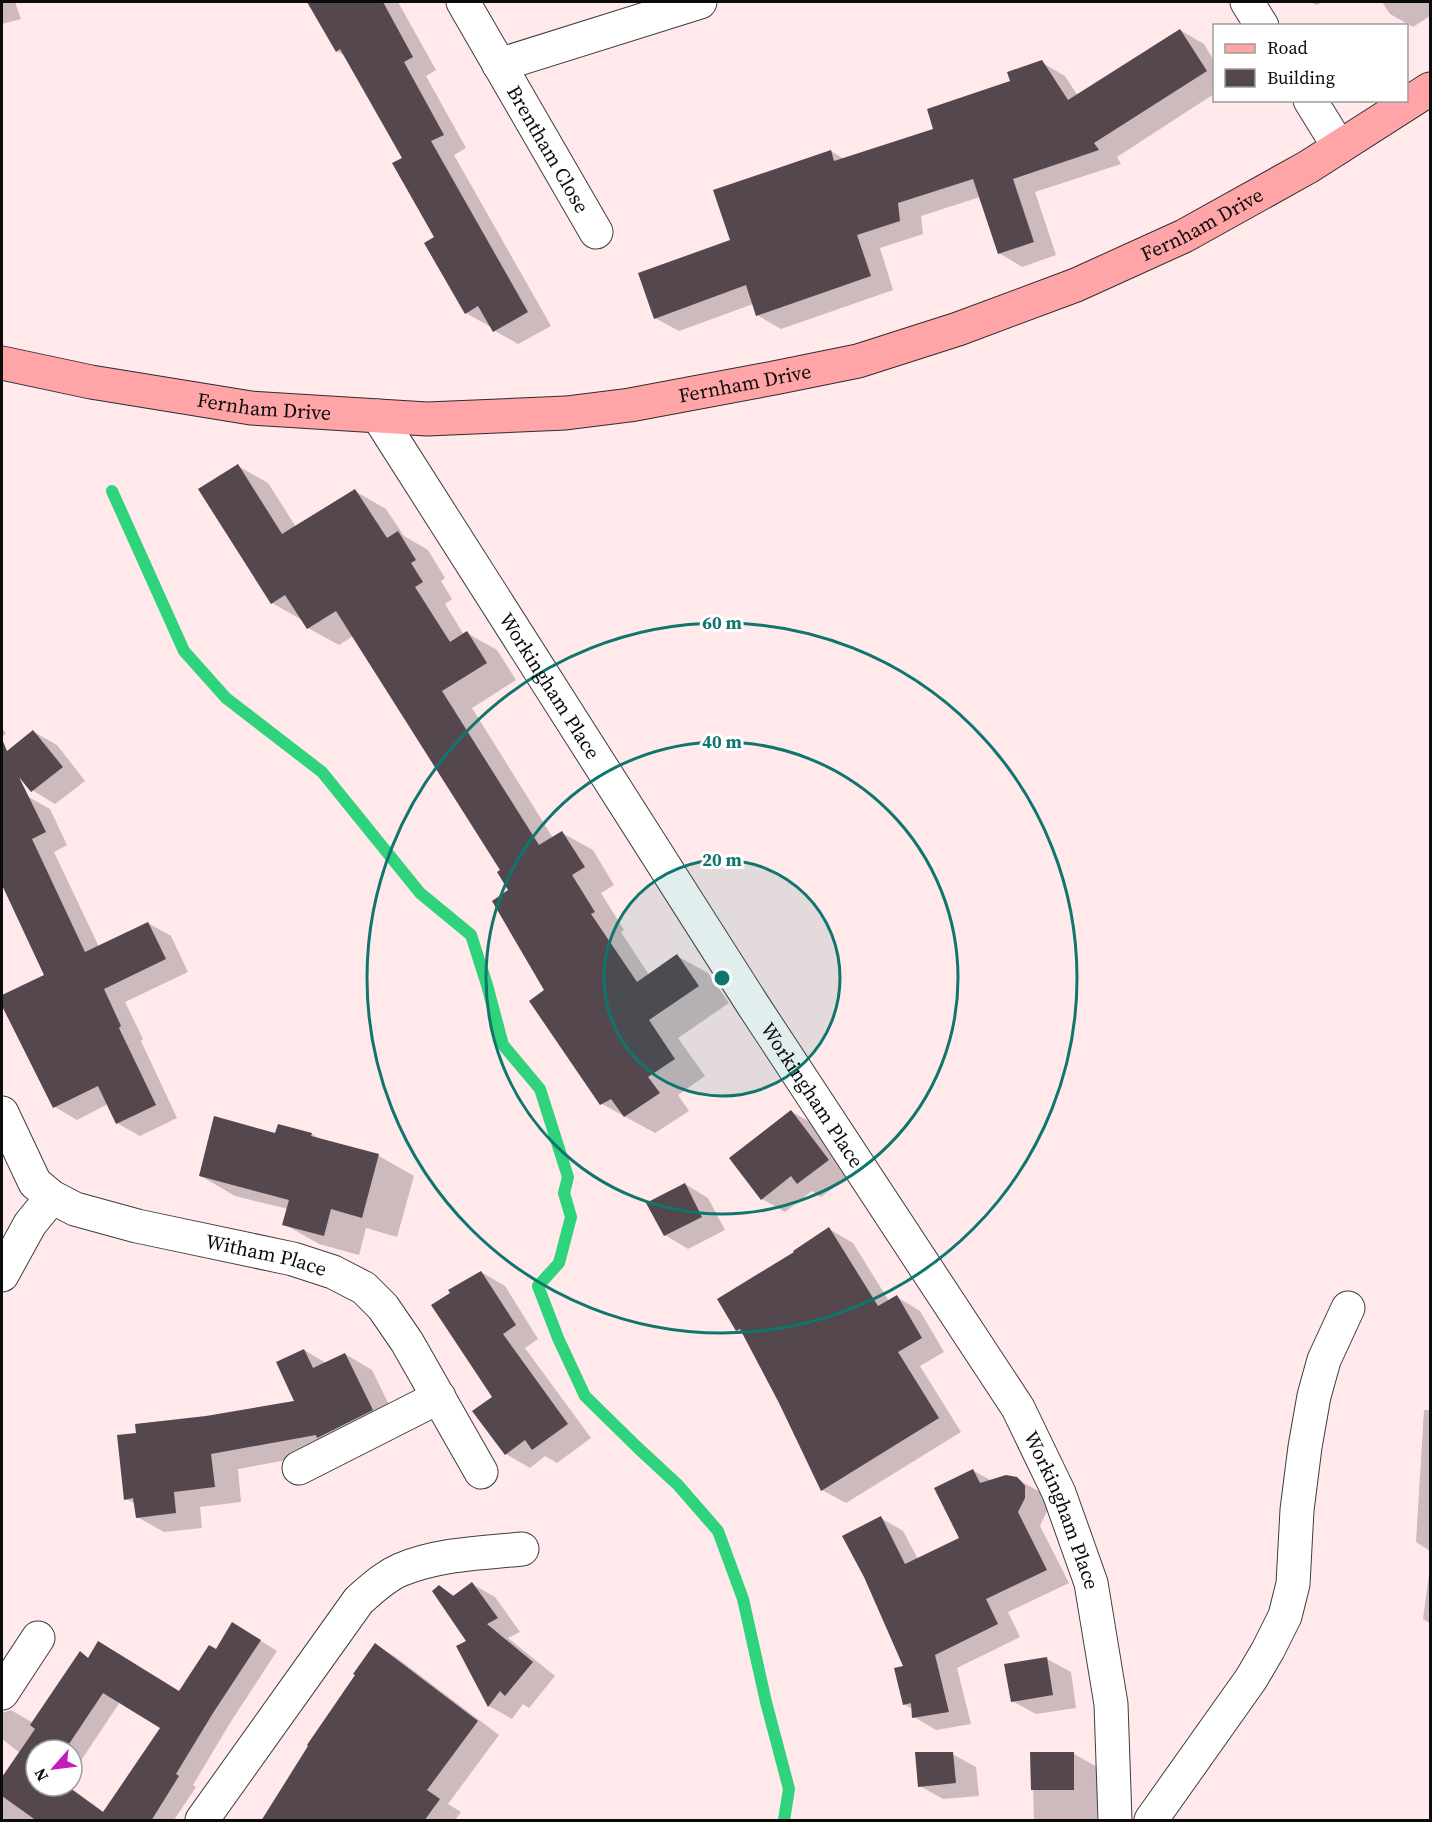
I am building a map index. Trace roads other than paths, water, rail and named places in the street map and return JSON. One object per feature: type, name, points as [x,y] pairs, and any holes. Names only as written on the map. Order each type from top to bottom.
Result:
[{"type":"street","name":"Brentham Close","points":[[463,2],[596,232]]},
{"type":"street","name":"Brentham Close","points":[[499,65],[700,2]]},
{"type":"street","points":[[1247,2],[1261,24]]},
{"type":"street","name":"Fernham Drive","points":[[2,363],[91,382],[251,408],[427,419],[566,413],[630,405],[858,361],[958,329],[1076,285],[1184,236],[1308,167],[1431,89]]},
{"type":"street","points":[[1311,102],[1339,147]]},
{"type":"street","name":"Workingham Place","points":[[378,416],[753,1005],[1018,1408],[1059,1493],[1091,1583],[1111,1704],[1115,1821]]},
{"type":"street","name":"Witham Place","points":[[2,1113],[35,1183],[52,1197],[75,1209],[137,1226],[293,1259],[333,1272],[364,1288],[383,1306],[407,1342],[481,1472]]},
{"type":"street","points":[[2,1275],[30,1224],[52,1197]]},
{"type":"street","points":[[1151,1821],[1251,1679],[1285,1616],[1293,1584],[1300,1489],[1314,1396],[1324,1359],[1348,1308]]},
{"type":"street","points":[[299,1468],[439,1397]]},
{"type":"street","points":[[202,1821],[359,1600],[385,1578],[417,1564],[448,1557],[522,1549]]},
{"type":"street","points":[[2,1693],[38,1638]]},
{"type":"waterway","points":[[112,491],[184,651],[226,698],[322,772],[420,893],[471,935],[503,1045],[540,1089],[568,1177],[564,1193],[571,1217],[559,1263],[538,1286],[558,1338],[585,1396],[678,1485],[718,1531],[743,1599],[766,1702],[789,1789],[784,1820]]}]
